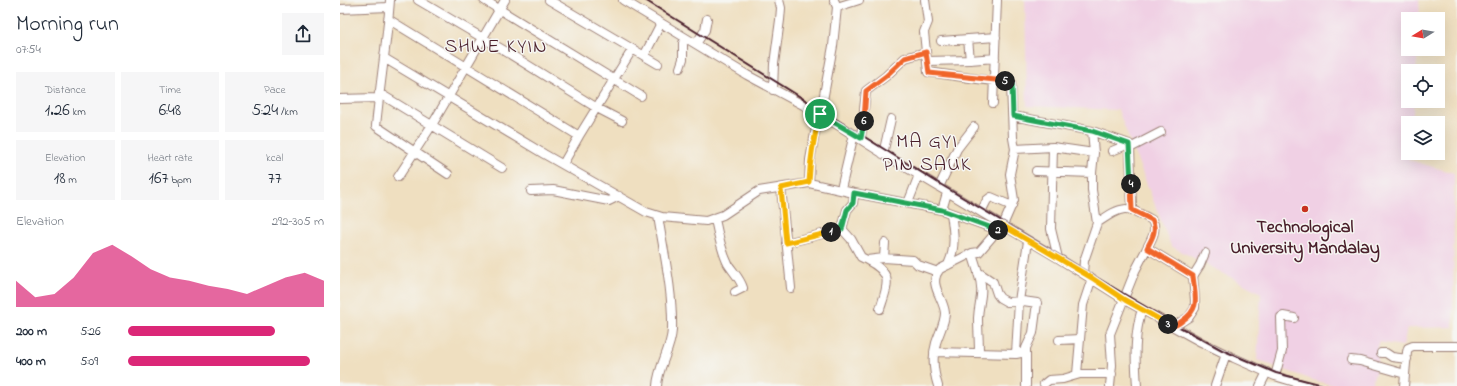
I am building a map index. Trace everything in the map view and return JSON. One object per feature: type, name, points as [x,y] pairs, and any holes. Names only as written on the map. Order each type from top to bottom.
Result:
[{"type":"street","points":[[418,0],[597,108],[622,121]]},
{"type":"street","points":[[484,0],[641,96]]},
{"type":"street","points":[[398,177],[432,125],[505,0]]},
{"type":"street","points":[[549,0],[658,64]]},
{"type":"street","points":[[622,0],[773,90],[820,114],[857,136],[883,154],[981,212],[1000,228]]},
{"type":"street","points":[[773,90],[774,64],[781,14],[779,0]]},
{"type":"street","points":[[809,182],[810,160],[833,46],[835,4],[859,0]]},
{"type":"street","points":[[925,0],[928,22],[924,32],[929,73],[1011,83],[1013,138],[1015,149],[1010,174],[1014,196],[1012,206],[1000,228],[979,252],[972,253],[948,265],[938,272],[935,280],[936,291],[945,311],[944,321],[934,352],[935,374],[938,386]]},
{"type":"street","points":[[993,103],[997,0]]},
{"type":"street","points":[[340,9],[390,3],[376,126],[448,174]]},
{"type":"street","points":[[388,19],[579,136]]},
{"type":"street","points":[[696,44],[705,30],[707,19]]},
{"type":"street","points":[[644,56],[661,23]]},
{"type":"street","points":[[941,41],[996,37]]},
{"type":"street","points":[[680,68],[683,59],[683,43],[687,39]]},
{"type":"street","points":[[968,39],[970,60]]},
{"type":"street","points":[[563,164],[632,50]]},
{"type":"street","points":[[841,189],[857,136],[866,91],[886,76],[905,58],[927,56],[970,60],[995,58]]},
{"type":"street","points":[[384,58],[646,212],[658,216],[684,220],[706,221],[723,215],[759,191],[809,182],[854,193],[942,210],[1000,228],[1028,241],[1092,278],[1125,300],[1201,342],[1275,376],[1308,386]]},
{"type":"street","points":[[340,100],[379,95],[432,125],[502,168]]},
{"type":"street","points":[[1013,116],[1092,131],[1129,146]]},
{"type":"street","points":[[883,154],[891,119]]},
{"type":"street","points":[[939,187],[957,149],[974,127]]},
{"type":"street","points":[[1083,273],[1084,261],[1097,223],[1092,190],[1094,153],[1092,131]]},
{"type":"street","points":[[1112,151],[1129,146],[1161,132]]},
{"type":"street","points":[[1129,146],[1132,210]]},
{"type":"street","points":[[1015,149],[1053,147],[1094,153]]},
{"type":"street","points":[[1053,147],[1051,229],[1058,258]]},
{"type":"street","points":[[1036,171],[1092,173]]},
{"type":"street","points":[[908,203],[919,175]]},
{"type":"street","points":[[781,188],[791,288]]},
{"type":"street","points":[[531,191],[553,190],[609,201],[619,196]]},
{"type":"street","points":[[842,229],[847,210],[853,203],[854,193]]},
{"type":"street","points":[[942,210],[947,193]]},
{"type":"street","points":[[981,212],[987,200],[991,198],[1012,206]]},
{"type":"street","points":[[1097,223],[1117,211],[1128,208],[1152,220],[1154,223],[1154,235],[1135,271],[1125,300],[1110,334],[1112,374],[1110,386]]},
{"type":"street","points":[[948,265],[954,245],[951,214]]},
{"type":"street","points":[[657,386],[659,372],[669,347],[672,330],[670,287],[658,216]]},
{"type":"street","points":[[715,219],[718,236],[727,262],[740,280],[743,288],[735,292]]},
{"type":"street","points":[[786,243],[842,229]]},
{"type":"street","points":[[842,229],[851,239],[861,257],[878,266],[885,272],[887,281],[886,291],[880,309]]},
{"type":"street","points":[[1016,354],[1019,300],[1028,241]]},
{"type":"street","points":[[884,258],[885,243]]},
{"type":"street","points":[[1147,248],[1193,276]]},
{"type":"street","points":[[972,253],[982,284],[978,320],[979,353]]},
{"type":"street","points":[[1172,326],[1188,317],[1195,308],[1193,276],[1205,253]]},
{"type":"street","points":[[867,260],[884,258],[913,260],[918,265],[938,272]]},
{"type":"street","points":[[978,272],[993,282],[996,294],[1000,298],[1008,302],[1019,300],[1037,303],[1033,333],[1029,339],[1026,352],[1026,386]]},
{"type":"street","points":[[1077,374],[1083,305],[1092,278]]},
{"type":"street","points":[[1137,386],[1135,336],[1137,323],[1142,309]]},
{"type":"street","points":[[1275,376],[1282,351],[1281,317],[1294,318]]},
{"type":"street","points":[[1059,340],[1080,339]]},
{"type":"street","points":[[1404,386],[1407,352],[1410,347],[1457,346]]},
{"type":"street","points":[[934,352],[1016,354],[1026,352]]},
{"type":"street","points":[[1381,353],[1407,359]]},
{"type":"street","points":[[1215,386],[1226,354]]},
{"type":"street","points":[[1351,360],[1360,361],[1405,374]]},
{"type":"street","points":[[1260,386],[1266,372]]},
{"type":"street","points":[[1044,384],[1049,380],[1063,379],[1077,374],[1112,374]]},
{"type":"shaded area","name":"Technological University Mandalay","points":[[1025,0],[1419,0],[1420,12],[1401,12],[1401,56],[1417,56],[1417,64],[1401,64],[1401,108],[1413,108],[1413,116],[1401,116],[1401,160],[1409,160],[1454,173],[1453,327],[1407,328],[1403,346],[1378,342],[1378,364],[1371,386],[1337,386],[1313,380],[1257,360],[1261,293],[1171,246],[1118,110],[1027,106]]},
{"type":"railway","points":[[645,0],[940,184],[1176,325],[1222,350],[1276,373],[1327,386]]},
{"type":"place","name":"Technological University Mandalay","points":[[1305,209]]},
{"type":"district","name":"SHWE KYIN","points":[[496,45]]},
{"type":"district","name":"MA GYI PIN SAUK","points":[[927,152]]},
{"type":"route","points":[[926,52],[929,73],[1010,82],[1012,84],[1013,116],[1102,133],[1129,144],[1132,210],[1152,220],[1154,223],[1154,235],[1147,248],[1193,276],[1195,308],[1188,317],[1172,326],[1125,300],[1092,278],[1002,225],[998,230],[942,210],[854,193],[853,203],[847,210],[844,227],[842,229],[786,243],[781,188],[809,182],[810,160],[820,114],[861,138],[866,91],[886,76],[905,58],[926,52]]}]
